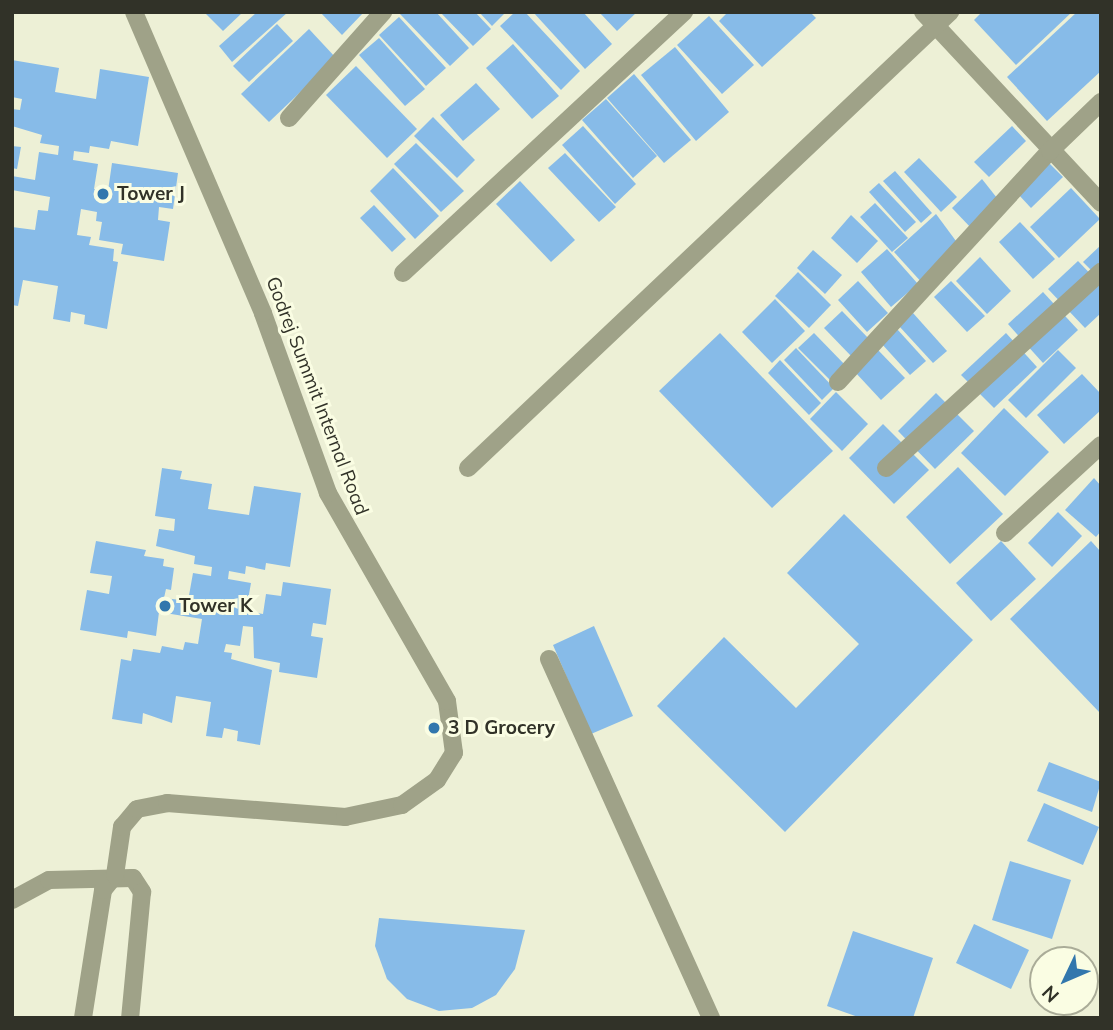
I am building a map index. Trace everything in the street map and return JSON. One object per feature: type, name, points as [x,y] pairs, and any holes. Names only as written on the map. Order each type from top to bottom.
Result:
[{"type":"street","name":"Godrej Summit Internal Road","points":[[83,1018],[103,890],[115,875],[122,827],[127,816],[150,804],[345,817],[402,805],[438,780],[454,752],[447,701],[328,493],[263,313],[134,12]]},
{"type":"street","points":[[289,118],[383,12]]},
{"type":"street","points":[[404,274],[684,12]]},
{"type":"street","points":[[923,12],[1101,202]]},
{"type":"street","points":[[468,468],[950,12]]},
{"type":"street","points":[[838,382],[1050,150],[1101,102]]},
{"type":"street","points":[[886,468],[1101,272]]},
{"type":"street","points":[[1005,533],[1101,445]]},
{"type":"street","points":[[549,659],[711,1018]]},
{"type":"street","points":[[12,900],[48,880],[115,875],[133,878],[142,892],[130,1018]]},
{"type":"building","points":[[204,12],[243,12],[223,31]]},
{"type":"building","points":[[257,12],[288,12],[232,62],[219,46]]},
{"type":"building","points":[[320,12],[364,12],[342,35]]},
{"type":"building","points":[[436,12],[469,48],[450,66],[400,14]]},
{"type":"building","points":[[440,12],[475,12],[491,29],[473,46]]},
{"type":"building","points":[[479,12],[506,12],[492,26]]},
{"type":"building","points":[[515,12],[525,12],[580,71],[561,90],[500,26]]},
{"type":"building","points":[[533,12],[583,12],[612,44],[585,69]]},
{"type":"building","points":[[599,12],[637,12],[617,31]]},
{"type":"building","points":[[728,12],[810,12],[816,18],[762,67],[719,21]]},
{"type":"building","points":[[982,12],[1072,12],[1016,65],[974,20]]},
{"type":"building","points":[[1077,12],[1101,12],[1101,71],[1047,121],[1007,77]]},
{"type":"building","points":[[709,16],[754,65],[722,94],[677,45]]},
{"type":"building","points":[[399,17],[446,68],[426,86],[379,35]]},
{"type":"building","points":[[277,24],[293,41],[249,82],[233,66]]},
{"type":"building","points":[[309,29],[336,58],[269,122],[241,94]]},
{"type":"building","points":[[379,38],[425,89],[405,106],[359,55]]},
{"type":"building","points":[[513,44],[559,96],[532,119],[486,68]]},
{"type":"building","points":[[675,47],[729,112],[696,141],[641,75]]},
{"type":"building","name":"Tower J","points":[[12,60],[59,68],[55,92],[96,99],[100,69],[149,77],[138,146],[111,141],[109,149],[90,146],[89,153],[74,151],[73,160],[98,164],[94,189],[108,191],[112,163],[178,173],[173,209],[159,207],[158,220],[170,222],[164,261],[121,254],[123,244],[99,240],[102,222],[96,221],[97,212],[81,209],[77,235],[91,237],[89,245],[114,249],[113,261],[118,262],[107,329],[84,324],[85,315],[71,312],[70,322],[53,319],[58,286],[23,280],[18,306],[12,305],[12,227],[35,230],[38,210],[48,211],[50,197],[12,190],[12,176],[35,180],[39,152],[58,155],[59,146],[40,143],[42,135],[12,126],[12,109],[20,110],[22,99],[12,97]]},
{"type":"building","points":[[356,66],[417,129],[387,158],[326,95]]},
{"type":"building","points":[[634,74],[691,140],[664,163],[607,98]]},
{"type":"building","points":[[476,83],[500,109],[463,141],[440,115]]},
{"type":"building","points":[[606,99],[657,156],[633,178],[582,120]]},
{"type":"building","points":[[433,117],[475,160],[457,178],[414,136]]},
{"type":"building","points":[[583,126],[636,184],[615,204],[562,145]]},
{"type":"building","points":[[1012,126],[1026,141],[989,177],[974,162]]},
{"type":"building","points":[[416,143],[464,191],[441,212],[394,164]]},
{"type":"building","points":[[12,146],[21,147],[17,169],[12,168]]},
{"type":"building","points":[[565,153],[616,207],[599,222],[548,168]]},
{"type":"building","points":[[919,158],[957,197],[941,212],[904,172]]},
{"type":"building","points":[[1049,163],[1063,177],[1031,208],[1018,194]]},
{"type":"building","points":[[393,168],[439,216],[415,239],[370,191]]},
{"type":"building","points":[[895,171],[932,213],[921,223],[883,181]]},
{"type":"building","points":[[982,179],[997,198],[972,229],[952,208]]},
{"type":"building","points":[[520,181],[575,240],[551,262],[496,204]]},
{"type":"building","points":[[879,183],[916,222],[905,232],[869,192]]},
{"type":"building","points":[[1071,188],[1100,219],[1059,258],[1030,227]]},
{"type":"building","points":[[875,203],[908,238],[892,252],[860,217]]},
{"type":"building","points":[[374,205],[406,239],[392,252],[360,218]]},
{"type":"building","points":[[936,214],[956,241],[924,285],[894,252]]},
{"type":"building","points":[[851,215],[878,241],[857,263],[831,238]]},
{"type":"building","points":[[1020,222],[1055,259],[1033,279],[999,242]]},
{"type":"building","points":[[1101,245],[1101,280],[1083,262]]},
{"type":"building","points":[[887,249],[918,284],[891,307],[861,272]]},
{"type":"building","points":[[813,250],[842,275],[825,294],[797,268]]},
{"type":"building","points":[[980,257],[1011,291],[987,314],[956,281]]},
{"type":"building","points":[[1078,261],[1101,285],[1101,313],[1085,328],[1048,289]]},
{"type":"building","points":[[798,272],[831,305],[809,328],[775,296]]},
{"type":"building","points":[[858,281],[888,313],[867,332],[838,300]]},
{"type":"building","points":[[951,281],[985,316],[967,332],[934,297]]},
{"type":"building","points":[[1043,292],[1078,330],[1043,363],[1008,324]]},
{"type":"building","points":[[775,299],[805,331],[772,363],[742,332]]},
{"type":"building","points":[[842,311],[871,341],[853,358],[824,328]]},
{"type":"building","points":[[913,313],[947,351],[933,363],[899,326]]},
{"type":"building","points":[[897,329],[926,361],[910,375],[881,343]]},
{"type":"building","points":[[720,333],[833,451],[772,508],[659,391]]},
{"type":"building","points":[[814,333],[848,368],[833,383],[798,348]]},
{"type":"building","points":[[1006,333],[1037,367],[994,408],[961,375]]},
{"type":"building","points":[[796,348],[834,388],[822,400],[784,360]]},
{"type":"building","points":[[878,350],[905,378],[881,400],[855,372]]},
{"type":"building","points":[[1058,350],[1076,368],[1026,418],[1008,400]]},
{"type":"building","points":[[780,360],[821,403],[809,415],[768,373]]},
{"type":"building","points":[[1082,374],[1101,394],[1101,410],[1064,444],[1037,415]]},
{"type":"building","points":[[836,392],[868,424],[842,451],[810,419]]},
{"type":"building","points":[[936,393],[974,431],[935,469],[898,431]]},
{"type":"building","points":[[1004,408],[1049,452],[1005,496],[961,453]]},
{"type":"building","points":[[883,424],[929,470],[894,504],[849,458]]},
{"type":"building","points":[[958,467],[1003,514],[950,564],[906,517]]},
{"type":"building","name":"Tower K","points":[[162,468],[182,471],[180,479],[212,484],[208,509],[249,515],[254,486],[301,493],[290,567],[266,563],[265,570],[246,566],[245,574],[229,571],[228,579],[251,583],[246,611],[263,614],[266,594],[281,596],[283,582],[331,589],[326,625],[313,623],[311,636],[323,638],[317,678],[279,672],[280,663],[254,658],[253,627],[243,626],[240,646],[226,644],[224,652],[232,653],[231,659],[272,670],[260,745],[237,741],[238,731],[224,728],[222,738],[206,736],[211,702],[176,696],[172,723],[143,713],[142,724],[112,719],[121,659],[131,661],[133,649],[160,653],[162,646],[183,650],[185,642],[198,644],[202,619],[159,612],[156,636],[128,631],[127,638],[80,630],[87,590],[109,594],[112,576],[90,573],[96,541],[146,550],[144,556],[164,559],[163,566],[174,568],[171,590],[166,589],[164,598],[188,601],[193,573],[211,576],[212,567],[194,564],[195,556],[156,546],[159,529],[174,531],[175,519],[155,516]]},
{"type":"building","points":[[1094,478],[1101,486],[1101,531],[1096,537],[1065,510]]},
{"type":"building","points":[[1058,512],[1082,536],[1052,567],[1028,543]]},
{"type":"building","points":[[844,514],[973,640],[785,832],[657,706],[724,637],[796,708],[859,644],[787,573]]},
{"type":"building","points":[[1001,541],[1036,579],[991,621],[956,583]]},
{"type":"building","points":[[1091,541],[1101,552],[1101,714],[1010,619]]},
{"type":"building","points":[[594,626],[633,716],[591,734],[553,645]]},
{"type":"building","points":[[1049,762],[1101,782],[1092,812],[1037,791]]},
{"type":"building","points":[[1044,803],[1099,827],[1083,865],[1027,841]]},
{"type":"building","points":[[1010,861],[1071,880],[1052,939],[992,920]]},
{"type":"building","points":[[379,918],[525,930],[515,969],[496,995],[472,1008],[439,1011],[407,999],[387,979],[375,946]]},
{"type":"building","points":[[974,924],[1029,950],[1011,989],[956,963]]},
{"type":"building","points":[[853,931],[933,958],[913,1018],[861,1018],[827,1006]]},
{"type":"place","name":"Tower J","points":[[103,194]]},
{"type":"place","name":"Tower K","points":[[165,606]]},
{"type":"place","name":"3 D Grocery","points":[[434,728]]}]
